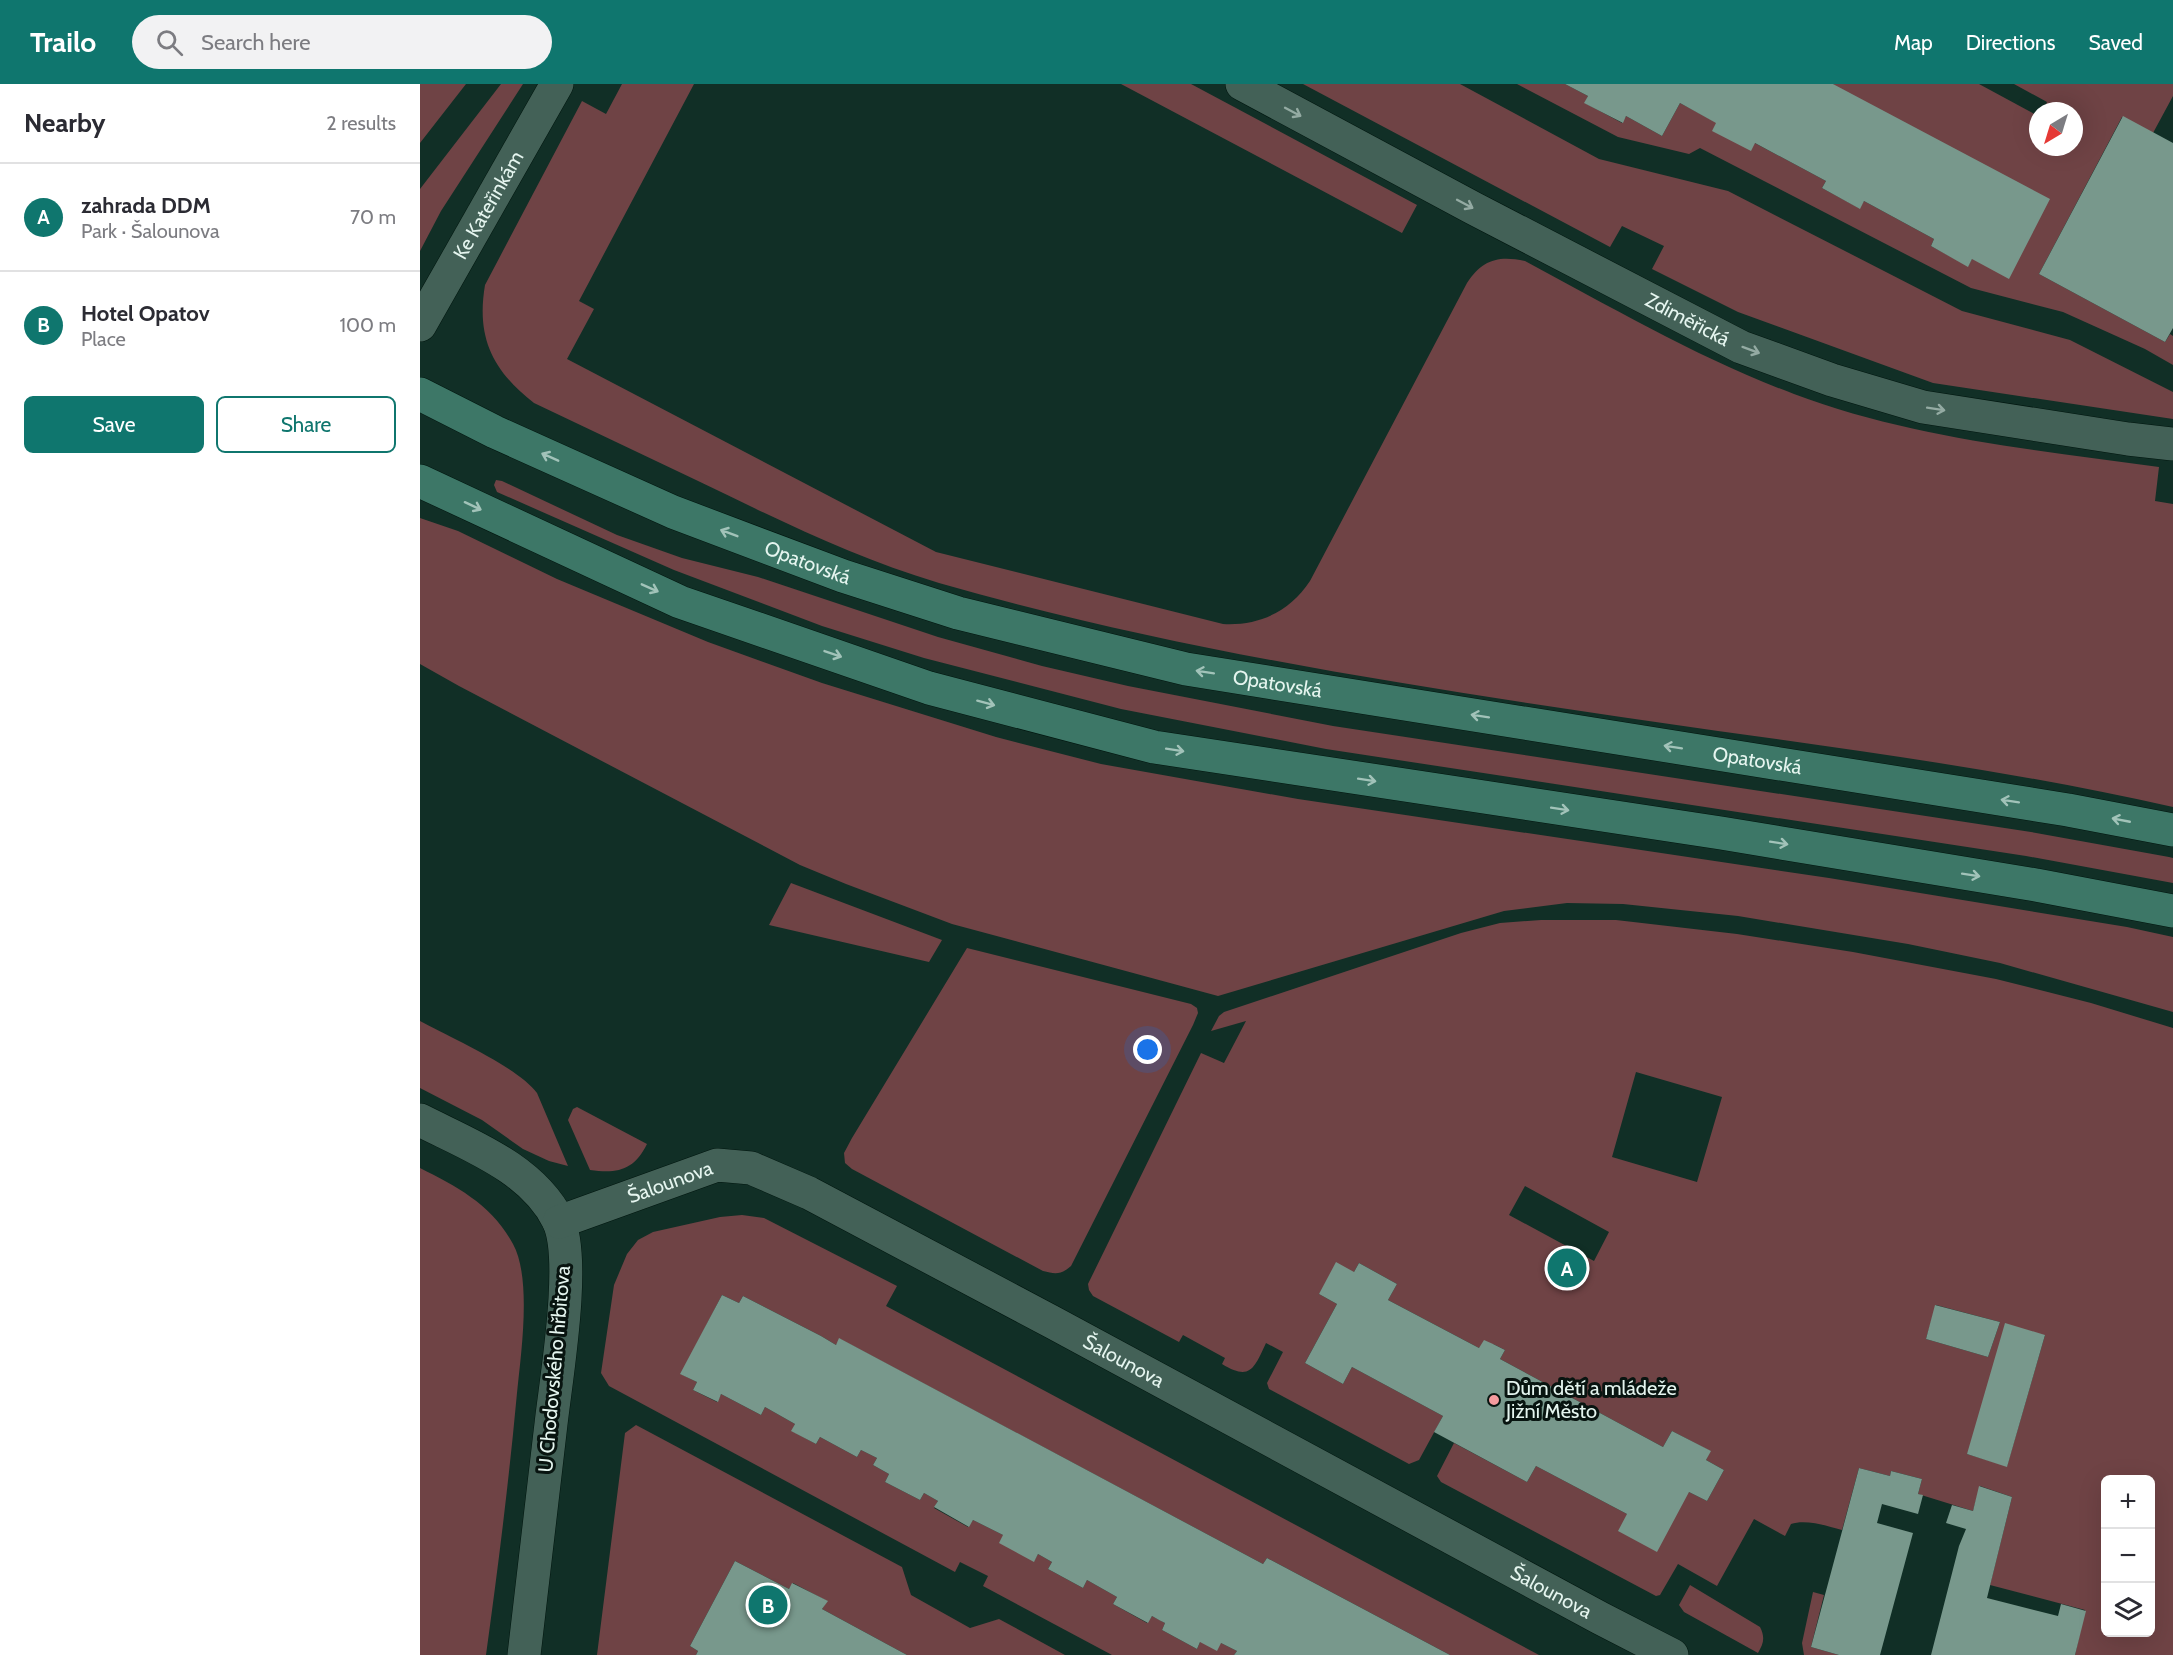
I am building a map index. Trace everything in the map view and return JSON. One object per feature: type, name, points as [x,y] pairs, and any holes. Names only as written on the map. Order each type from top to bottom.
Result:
[{"type":"main road","name":"Opatovská","points":[[420,394],[504,436],[674,512],[843,576],[969,616],[1186,669],[2068,810],[2173,830]]},
{"type":"main road","points":[[420,481],[680,602],[929,688],[1154,747],[1732,835],[2047,887],[2173,911]]},
{"type":"street","name":"Ke Kateřinkám","points":[[420,325],[557,84]]},
{"type":"street","name":"Zdiměřická","points":[[1242,84],[1462,202],[1741,347],[1832,380],[1923,407],[2116,438],[2173,444]]},
{"type":"street","name":"U Chodovského hřbitova","points":[[420,1120],[492,1157],[520,1176],[544,1198],[559,1222],[566,1279],[524,1655]]},
{"type":"street","name":"Šalounova","points":[[559,1222],[717,1165],[751,1168],[809,1193],[942,1263],[1672,1655]]},
{"type":"shaded area","points":[[420,84],[466,84],[420,143]]},
{"type":"shaded area","points":[[501,84],[523,84],[441,211],[420,251],[420,189]]},
{"type":"shaded area","points":[[622,84],[694,84],[579,301],[594,309],[567,359],[936,552],[1223,624],[1262,619],[1283,608],[1302,592],[1310,581],[1467,283],[1485,264],[1499,259],[1525,261],[1657,332],[1725,365],[1794,394],[1838,409],[1883,422],[1974,441],[2159,467],[2155,501],[2173,504],[2173,807],[1946,764],[1424,687],[1229,652],[1035,609],[939,583],[845,549],[786,523],[534,403],[508,379],[491,352],[483,321],[485,285],[582,101],[606,114]]},
{"type":"shaded area","points":[[1121,84],[1191,84],[1417,205],[1402,233]]},
{"type":"shaded area","points":[[1303,84],[1460,84],[1599,159],[1728,191],[1962,311],[2070,340],[2173,392],[2173,419],[1933,383],[1738,312],[1652,269],[1664,246],[1622,226],[1610,247]]},
{"type":"shaded area","points":[[1517,84],[1565,84],[1588,96],[1585,103],[1622,123],[1626,116],[1662,136],[1680,103],[1826,181],[1822,188],[1859,208],[1864,201],[1934,239],[1931,246],[1968,266],[1972,259],[1833,84],[1979,84],[2029,111],[2029,156],[2083,156],[2083,102],[2047,102],[2014,84],[2173,84],[2173,96],[2153,133],[2122,117],[2039,274],[2165,342],[2170,334],[2173,336],[2173,365],[2145,349],[2063,312],[1971,288],[1700,148],[1689,154],[1618,137]]},
{"type":"shaded area","points":[[496,480],[617,535],[682,558],[758,577],[938,637],[1042,666],[1128,686],[1333,726],[2031,832],[2169,857],[2173,858],[2173,883],[2026,856],[1326,749],[1121,709],[924,658],[822,626],[674,570],[497,492],[494,485]]},
{"type":"shaded area","points":[[420,518],[458,531],[557,579],[708,642],[822,683],[996,737],[1101,764],[1298,799],[1829,878],[2127,927],[2173,937],[2173,1012],[2000,963],[1908,944],[1738,916],[1623,904],[1567,903],[1504,911],[1218,996],[952,924],[800,865],[420,664]]},
{"type":"shaded area","points":[[791,883],[942,940],[929,962],[769,925]]},
{"type":"shaded area","points":[[1541,920],[1616,920],[1737,934],[1853,952],[1996,979],[2091,1003],[2173,1028],[2173,1655],[2075,1655],[2085,1610],[1990,1585],[2012,1497],[1980,1486],[1973,1511],[1918,1494],[1922,1479],[1891,1471],[1890,1476],[1859,1468],[1842,1530],[1803,1522],[1791,1524],[1785,1536],[1754,1519],[1717,1586],[1678,1564],[1660,1595],[1656,1596],[1441,1482],[1437,1476],[1454,1443],[1527,1482],[1536,1466],[1627,1514],[1689,1492],[1707,1501],[1724,1470],[1706,1460],[1710,1451],[1672,1431],[1663,1447],[1500,1359],[1505,1350],[1493,1344],[1479,1348],[1388,1300],[1397,1284],[1359,1263],[1354,1272],[1319,1294],[1337,1304],[1305,1363],[1343,1384],[1352,1367],[1443,1416],[1419,1460],[1409,1464],[1269,1389],[1267,1383],[1283,1352],[1266,1343],[1254,1366],[1245,1372],[1239,1372],[1222,1364],[1225,1358],[1183,1335],[1179,1342],[1093,1296],[1088,1284],[1201,1053],[1224,1063],[1246,1021],[1211,1031],[1219,1016],[1224,1012],[1461,933],[1500,923]],"holes":[[[1636,1072],[1722,1097],[1697,1182],[1612,1157]],[[1525,1186],[1609,1232],[1594,1261],[1509,1215]],[[1936,1305],[2000,1322],[1988,1357],[1926,1339]],[[2045,1335],[2007,1466],[1967,1454]]]},
{"type":"shaded area","points":[[967,948],[1191,1004],[1197,1008],[1198,1013],[1193,1025],[1071,1266],[1061,1272],[1043,1271],[852,1169],[845,1163],[844,1153],[852,1138]]},
{"type":"shaded area","points":[[420,1021],[500,1063],[528,1083],[537,1093],[568,1166],[549,1161],[523,1149],[482,1120],[420,1088]]},
{"type":"shaded area","points":[[577,1107],[647,1144],[637,1160],[617,1170],[590,1170],[568,1120],[573,1109]]},
{"type":"shaded area","points":[[420,1168],[473,1198],[495,1218],[513,1244],[522,1276],[524,1317],[521,1358],[486,1655],[420,1655]]},
{"type":"shaded area","points":[[742,1215],[764,1218],[897,1286],[886,1306],[1539,1655],[1450,1655],[1267,1558],[1263,1564],[840,1339],[836,1345],[743,1296],[739,1303],[722,1295],[681,1374],[697,1382],[693,1390],[717,1402],[721,1394],[761,1415],[765,1407],[795,1424],[792,1431],[816,1444],[820,1437],[857,1457],[861,1450],[877,1458],[873,1465],[889,1474],[885,1482],[920,1500],[924,1493],[938,1501],[934,1508],[968,1527],[973,1520],[1003,1535],[1034,1561],[1038,1554],[1052,1562],[1048,1569],[1083,1588],[1087,1580],[1117,1597],[1113,1604],[1147,1623],[1152,1616],[1165,1623],[1162,1630],[1197,1649],[1200,1642],[1221,1643],[1237,1651],[1234,1655],[1112,1655],[983,1586],[988,1576],[960,1562],[955,1572],[609,1386],[601,1373],[614,1285],[627,1254],[638,1240],[653,1232],[720,1217]]},
{"type":"shaded area","points":[[636,1425],[902,1567],[911,1595],[970,1628],[999,1619],[1065,1655],[907,1655],[822,1609],[827,1601],[793,1583],[789,1589],[735,1561],[690,1646],[698,1651],[696,1655],[597,1655],[625,1433]]},
{"type":"shaded area","points":[[1690,1585],[1760,1627],[1763,1640],[1758,1653],[1684,1612],[1679,1605]]},
{"type":"shaded area","points":[[1813,1592],[1824,1595],[1811,1647],[1839,1655],[1804,1655],[1802,1643]]},
{"type":"building","points":[[1565,84],[1833,84],[2050,199],[2009,279],[1972,259],[1968,267],[1931,246],[1934,239],[1864,201],[1860,209],[1822,188],[1826,181],[1755,143],[1751,151],[1712,131],[1716,123],[1680,103],[1662,136],[1626,116],[1623,123],[1584,103],[1588,96]]},
{"type":"building","points":[[2123,116],[2173,143],[2173,328],[2165,342],[2039,274]]},
{"type":"building","name":"Dům dětí a mládeže Jižní Město","points":[[1336,1262],[1354,1272],[1359,1263],[1397,1284],[1388,1300],[1479,1348],[1484,1340],[1505,1350],[1500,1359],[1663,1447],[1672,1431],[1711,1451],[1706,1460],[1724,1470],[1707,1501],[1689,1492],[1657,1552],[1618,1531],[1627,1514],[1536,1466],[1527,1482],[1434,1432],[1443,1416],[1352,1367],[1343,1384],[1305,1363],[1337,1304],[1319,1294]]},
{"type":"building","points":[[722,1295],[739,1303],[743,1296],[836,1345],[839,1338],[1263,1564],[1267,1558],[1450,1655],[1234,1655],[1237,1651],[1221,1643],[1217,1651],[1200,1642],[1197,1649],[1162,1630],[1165,1623],[1152,1616],[1148,1623],[1113,1604],[1117,1597],[1087,1580],[1083,1588],[1048,1569],[1052,1562],[1038,1554],[1034,1562],[999,1543],[1003,1535],[973,1520],[969,1527],[934,1507],[938,1501],[924,1493],[920,1500],[885,1482],[889,1474],[873,1465],[877,1458],[861,1450],[857,1457],[820,1437],[816,1444],[791,1431],[795,1424],[765,1407],[761,1415],[721,1394],[718,1402],[693,1390],[697,1382],[680,1374]]},
{"type":"building","points":[[1935,1305],[2000,1322],[1988,1357],[1926,1339]]},
{"type":"building","points":[[2005,1323],[2045,1335],[2007,1467],[1967,1454]]},
{"type":"building","points":[[1859,1468],[1890,1476],[1891,1471],[1922,1479],[1918,1494],[1923,1495],[1918,1514],[1882,1504],[1877,1523],[1913,1533],[1880,1655],[1839,1655],[1811,1647]]},
{"type":"building","points":[[1979,1486],[2012,1497],[1987,1598],[2058,1616],[2061,1604],[2086,1611],[2075,1655],[1931,1655],[1959,1546],[1966,1529],[1946,1523],[1952,1505],[1973,1511]]},
{"type":"building","points":[[735,1561],[789,1589],[792,1583],[828,1601],[822,1609],[907,1655],[696,1655],[698,1651],[690,1646]]},
{"type":"place","name":"zahrada DDM","points":[[1567,1268]]},
{"type":"place","name":"Dům dětí a mládeže Jižní Město","points":[[1494,1400]]},
{"type":"place","name":"Hotel Opatov","points":[[768,1605]]}]
